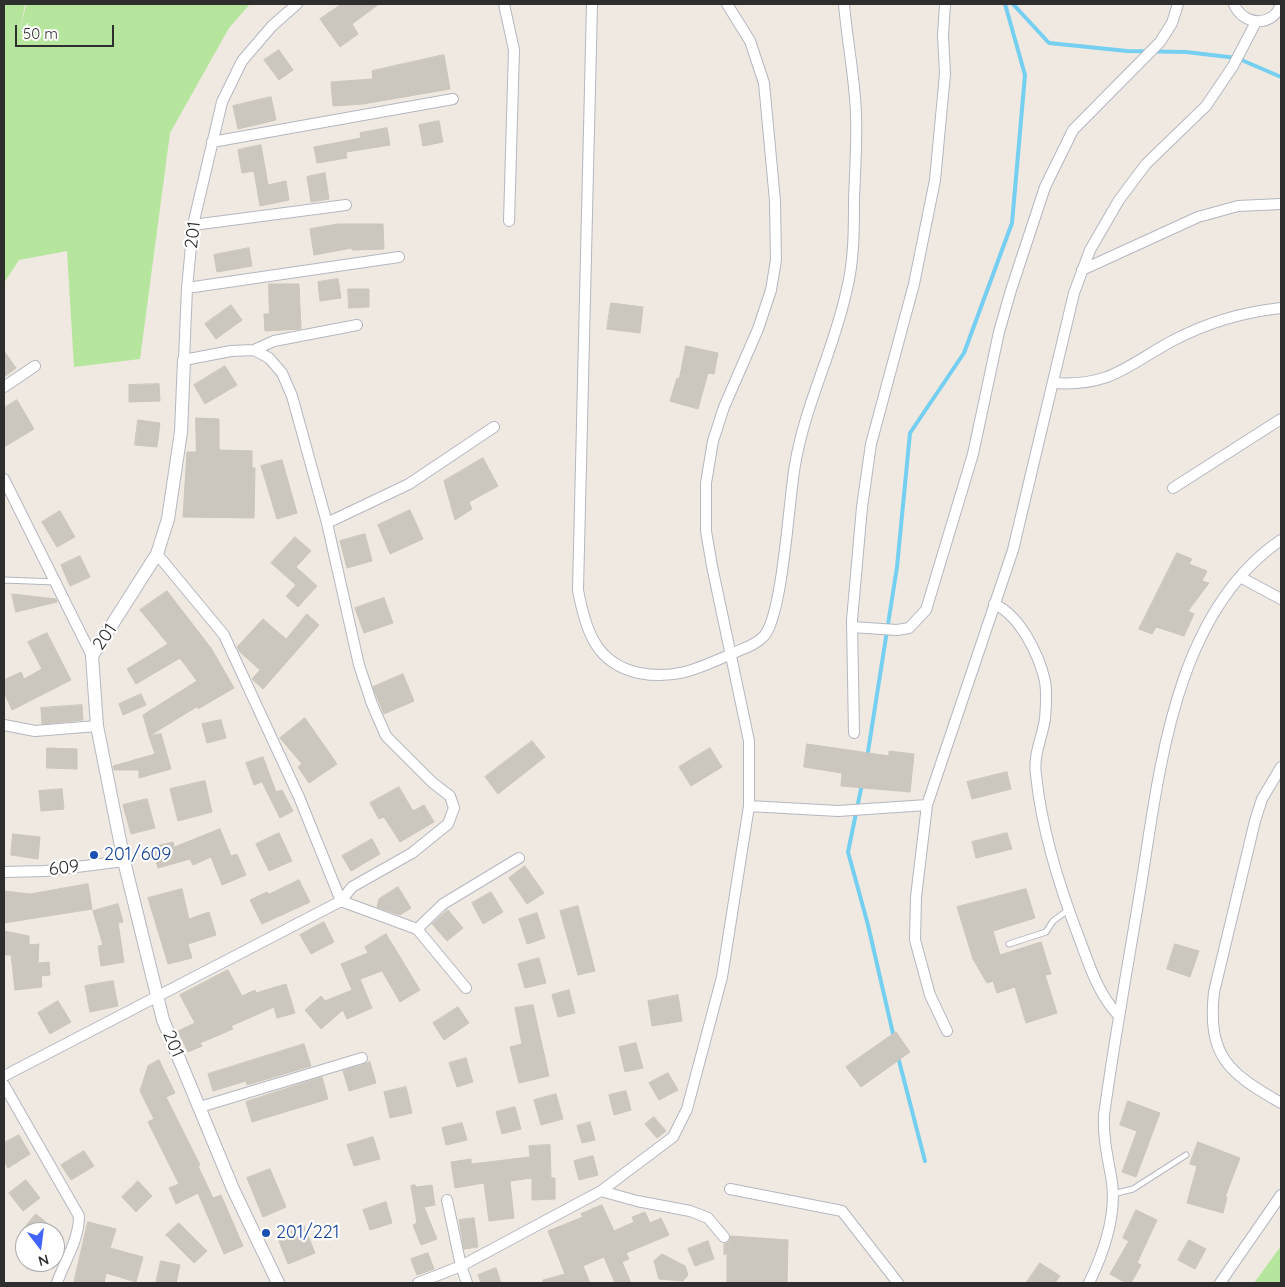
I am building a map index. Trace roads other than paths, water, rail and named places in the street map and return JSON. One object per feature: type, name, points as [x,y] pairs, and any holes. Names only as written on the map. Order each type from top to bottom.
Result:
[{"type":"street","name":"201","points":[[278,1283],[233,1189],[163,1020],[156,998],[124,861],[97,726],[92,656],[157,554],[168,519],[181,432],[187,288],[193,225],[222,102],[242,62],[272,26],[297,4]]},
{"type":"street","points":[[504,4],[514,50],[509,221]]},
{"type":"street","points":[[592,4],[578,590],[583,618],[595,646],[614,664],[636,672],[660,676],[688,673],[750,647],[766,634],[775,608],[795,464],[813,393],[847,293],[854,243],[856,114],[844,4]]},
{"type":"street","points":[[418,1283],[461,1266],[601,1191],[674,1137],[687,1110],[722,977],[749,806],[749,741],[709,548],[706,483],[713,441],[766,306],[776,260],[775,201],[764,82],[750,41],[727,4]]},
{"type":"street","points":[[854,733],[852,627],[862,507],[870,444],[914,284],[935,180],[945,74],[943,35],[945,4]]},
{"type":"street","points":[[852,627],[898,630],[909,628],[918,621],[926,610],[973,454],[999,332],[1045,187],[1073,130],[1160,42],[1172,23],[1178,4]]},
{"type":"street","points":[[1226,4],[1235,7],[1244,18],[1256,22],[1268,20],[1275,15],[1281,4]]},
{"type":"street","points":[[947,1031],[930,995],[915,940],[916,897],[927,805],[1013,550],[1053,383],[1065,324],[1090,250],[1119,200],[1146,164],[1206,106],[1233,66],[1256,22]]},
{"type":"street","points":[[212,142],[454,99]]},
{"type":"street","points":[[1082,270],[1198,218],[1238,206],[1281,204]]},
{"type":"street","points":[[193,225],[346,205]]},
{"type":"street","points":[[187,288],[399,258]]},
{"type":"street","points":[[1053,383],[1090,383],[1109,377],[1174,340],[1206,326],[1254,311],[1281,308]]},
{"type":"street","points":[[184,360],[231,351],[254,350],[274,342],[357,325]]},
{"type":"street","points":[[4,1076],[341,900],[352,887],[412,853],[448,824],[454,808],[450,796],[386,736],[359,664],[327,523],[292,396],[282,373],[270,358],[254,350]]},
{"type":"street","points":[[4,387],[35,366]]},
{"type":"street","points":[[1173,488],[1281,419]]},
{"type":"street","points":[[327,523],[410,484],[494,427]]},
{"type":"street","points":[[4,479],[92,656]]},
{"type":"street","points":[[1089,1283],[1104,1246],[1111,1214],[1112,1194],[1103,1130],[1167,731],[1190,662],[1225,593],[1281,540]]},
{"type":"street","points":[[157,554],[224,634],[299,797],[341,900],[417,929],[466,988]]},
{"type":"street","points":[[1240,577],[1281,599]]},
{"type":"street","points":[[994,604],[1014,618],[1033,649],[1044,681],[1044,721],[1036,751],[1035,773],[1057,882],[1098,988],[1108,1004],[1120,1016]]},
{"type":"street","points":[[4,725],[35,731],[97,726]]},
{"type":"street","points":[[1281,767],[1262,799],[1255,821],[1214,992],[1212,1014],[1216,1044],[1235,1074],[1248,1084],[1281,1103]]},
{"type":"street","points":[[749,806],[838,811],[927,805]]},
{"type":"street","points":[[417,929],[443,904],[519,858]]},
{"type":"street","name":"609","points":[[4,872],[45,871],[124,861]]},
{"type":"street","points":[[200,1107],[362,1058]]},
{"type":"street","points":[[4,1084],[80,1216],[75,1243],[57,1283]]},
{"type":"street","points":[[730,1189],[842,1211],[898,1283]]},
{"type":"street","points":[[601,1191],[637,1201],[690,1211],[708,1218],[724,1237]]},
{"type":"street","points":[[1220,1283],[1281,1195]]},
{"type":"street","points":[[447,1200],[461,1266],[467,1283]]},
{"type":"lane","points":[[4,580],[56,582]]},
{"type":"lane","points":[[1009,944],[1046,932],[1053,921],[1068,910]]},
{"type":"lane","points":[[1112,1194],[1133,1189],[1186,1155]]},
{"type":"waterway","points":[[867,758],[897,567],[910,433],[964,353],[1012,223],[1025,75],[1005,4]]},
{"type":"waterway","points":[[1013,4],[1049,43],[1127,51],[1186,52],[1237,58],[1281,77]]},
{"type":"waterway","points":[[862,784],[848,852],[868,925],[894,1038]]},
{"type":"waterway","points":[[898,1057],[925,1161]]},
{"type":"place","name":"201/609","points":[[94,855]]},
{"type":"place","name":"201/221","points":[[266,1233]]}]
